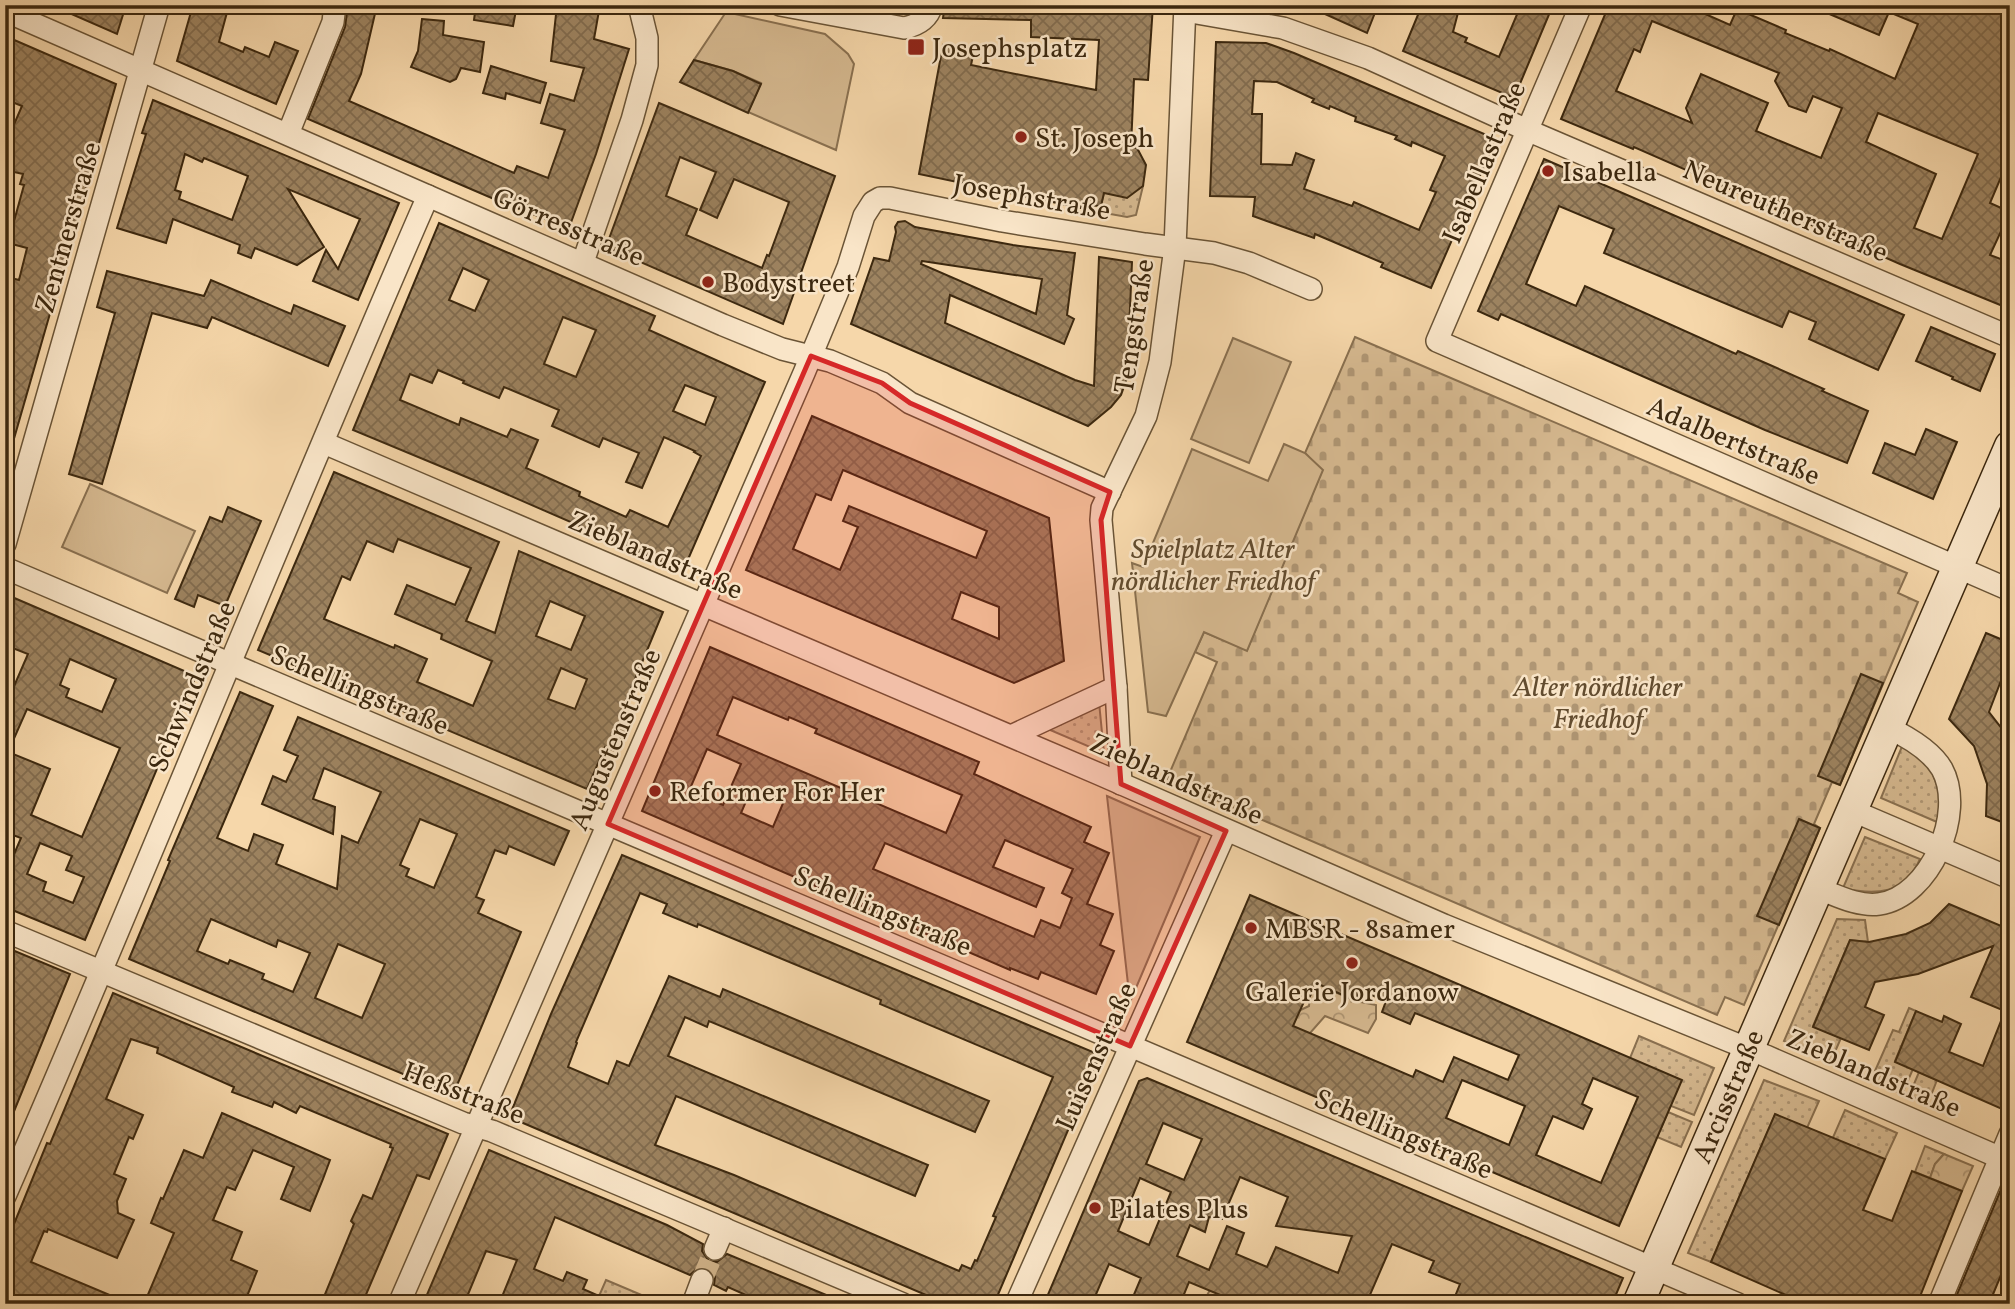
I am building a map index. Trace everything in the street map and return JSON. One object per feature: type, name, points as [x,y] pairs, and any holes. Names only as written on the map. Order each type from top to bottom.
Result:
[{"type":"main road","name":"Arcisstraße","points":[[1638,1304],[2010,446]]},
{"type":"street","name":"Zentnerstraße","points":[[5,544],[159,5]]},
{"type":"street","points":[[288,134],[333,22],[335,5]]},
{"type":"street","points":[[583,262],[632,120],[647,65],[647,38],[639,5]]},
{"type":"street","points":[[780,5],[895,27],[913,26],[923,21],[930,13],[932,5]]},
{"type":"street","name":"Isabellastraße","points":[[1437,341],[1581,5]]},
{"type":"street","name":"Neureutherstraße","points":[[1185,8],[1283,28],[1368,58],[1527,130],[2010,337]]},
{"type":"street","name":"Tengstraße","points":[[1121,784],[1116,687],[1101,520],[1102,508],[1128,457],[1155,388],[1166,329],[1175,247],[1185,8]]},
{"type":"street","name":"Görresstraße","points":[[5,11],[755,338],[882,383],[910,403],[1110,492]]},
{"type":"street","name":"Schwindstraße","points":[[5,1196],[102,974],[428,196]]},
{"type":"street","name":"Josephstraße","points":[[880,198],[1002,221],[1175,247]]},
{"type":"street","name":"Augustenstraße","points":[[400,1304],[811,356],[848,267],[864,216],[873,202],[880,198]]},
{"type":"street","points":[[1175,247],[1230,256],[1311,289]]},
{"type":"street","name":"Adalbertstraße","points":[[1437,341],[2010,590]]},
{"type":"street","name":"Zieblandstraße","points":[[324,443],[1011,736],[1456,930],[1747,1049],[2005,1159]]},
{"type":"street","name":"Schellingstraße","points":[[5,568],[1738,1304]]},
{"type":"street","points":[[1011,736],[1116,687]]},
{"type":"street","points":[[1817,888],[1865,904],[1891,901],[1903,896],[1920,881],[1939,847],[1949,812],[1946,778],[1934,759],[1887,727]]},
{"type":"street","points":[[1851,810],[2010,878]]},
{"type":"street","name":"Luisenstraße","points":[[1016,1304],[1226,831]]},
{"type":"street","name":"Heßstraße","points":[[5,931],[102,974],[476,1127],[492,1131],[904,1304]]},
{"type":"street","points":[[1939,1304],[2005,1159],[2010,1134]]},
{"type":"street","points":[[715,1249],[724,1228]]},
{"type":"street","points":[[693,1304],[702,1280]]},
{"type":"highlighted area","points":[[811,356],[882,383],[910,403],[1110,492],[1101,520],[1121,784],[1226,831],[1130,1046],[608,824]]},
{"type":"green space","points":[[726,12],[825,34],[848,54],[854,64],[836,150],[748,112],[761,83],[733,71],[694,60]]},
{"type":"green space","points":[[1143,186],[1136,215],[1127,217],[1099,212],[1104,193]]},
{"type":"green space","name":"Alter nördlicher Friedhof","points":[[1355,337],[1907,573],[1898,593],[1918,602],[1840,785],[1832,782],[1814,824],[1820,828],[1744,1005],[1725,997],[1717,1015],[1167,779],[1217,662],[1195,652],[1204,632],[1247,650],[1322,471],[1305,453]]},
{"type":"green space","points":[[1233,338],[1291,362],[1249,463],[1191,439]]},
{"type":"green space","name":"Spielplatz Alter nördlicher Friedhof","points":[[1284,444],[1305,453],[1323,470],[1247,651],[1204,632],[1166,716],[1148,712],[1132,563],[1143,567],[1192,449],[1268,481]]},
{"type":"green space","points":[[90,484],[195,531],[167,593],[62,547]]},
{"type":"green space","points":[[1099,702],[1104,753],[1043,727]]},
{"type":"green space","points":[[1903,744],[1928,760],[1942,800],[1937,822],[1881,798]]},
{"type":"green space","points":[[1107,796],[1200,837],[1130,1002]]},
{"type":"green space","points":[[1865,837],[1920,859],[1914,871],[1898,886],[1888,890],[1867,892],[1843,888]]},
{"type":"green space","points":[[1837,919],[1865,920],[1868,942],[1850,940],[1813,1026],[1841,1038],[1831,1061],[1784,1041]]},
{"type":"green space","points":[[1329,928],[1352,940],[1330,990],[1356,1001],[1376,1005],[1376,1019],[1368,1033],[1325,1016],[1310,1033],[1288,1085],[1290,1015],[1309,1006],[1316,982],[1314,964]]},
{"type":"green space","points":[[1909,1008],[1916,1011],[1895,1061],[1913,1069],[1902,1094],[1871,1080],[1893,1030],[1899,1032]]},
{"type":"green space","points":[[1639,1036],[1714,1068],[1694,1115],[1671,1106],[1630,1058]]},
{"type":"green space","points":[[1919,1072],[1937,1080],[1928,1103],[1909,1096]]},
{"type":"green space","points":[[1764,1080],[1819,1101],[1807,1128],[1775,1115],[1711,1262],[1688,1253]]},
{"type":"green space","points":[[1845,1110],[1897,1133],[1885,1159],[1813,1183]]},
{"type":"green space","points":[[1668,1112],[1692,1122],[1681,1147],[1657,1137]]},
{"type":"green space","points":[[1925,1146],[1944,1154],[1935,1164],[1930,1178],[1915,1172]]},
{"type":"green space","points":[[1944,1154],[1973,1166],[1962,1191],[1930,1178],[1935,1164]]},
{"type":"green space","points":[[606,1280],[658,1302],[662,1296],[679,1303],[614,1304],[599,1296]]},
{"type":"green space","points":[[1210,1290],[1242,1304],[1202,1304]]},
{"type":"building","points":[[51,5],[126,5],[117,34]]},
{"type":"building","points":[[193,5],[229,5],[219,42],[243,52],[245,47],[269,57],[275,42],[298,51],[276,104],[177,61]]},
{"type":"building","points":[[348,5],[377,5],[361,74],[349,101],[514,173],[517,166],[548,178],[565,130],[541,123],[550,94],[574,101],[584,68],[551,61],[557,5],[600,5],[594,39],[629,49],[569,228],[501,202],[308,119],[345,27]]},
{"type":"building","points":[[476,5],[517,5],[513,26],[474,20]]},
{"type":"building","name":"St. Joseph","points":[[945,5],[1153,5],[1148,80],[1134,79],[1131,147],[1137,148],[1146,165],[1143,186],[1127,198],[1104,193],[1101,206],[1081,205],[1081,208],[919,174],[943,45],[974,51],[971,65],[1096,90],[1099,40],[1031,37],[1031,20],[943,18]]},
{"type":"building","points":[[1305,5],[1378,5],[1367,33]]},
{"type":"building","points":[[1422,5],[1460,5],[1453,32],[1467,38],[1465,42],[1499,57],[1521,5],[1553,5],[1514,98],[1403,51]]},
{"type":"building","points":[[1609,5],[1685,5],[1730,25],[1737,9],[1786,30],[1785,33],[1829,51],[1830,49],[1895,79],[1918,24],[1889,12],[1879,35],[1808,5],[2010,5],[2010,156],[1990,203],[2010,212],[2010,233],[2002,229],[1990,255],[2006,261],[2002,270],[2010,274],[2010,309],[1900,264],[1634,147],[1633,149],[1561,119]],"holes":[[[1652,21],[1779,73],[1775,81],[1789,106],[1806,112],[1813,96],[1842,108],[1821,158],[1756,131],[1768,103],[1701,74],[1686,108],[1692,123],[1616,91],[1634,49],[1640,52]],[[1878,113],[1978,154],[1942,239],[1914,228],[1936,174],[1866,142]]]},
{"type":"building","points":[[422,19],[444,21],[443,35],[484,42],[480,72],[461,68],[456,79],[450,82],[411,67],[418,51]]},
{"type":"building","points":[[5,36],[116,84],[9,456],[5,456],[5,300],[11,278],[19,280],[27,248],[8,243],[24,185],[20,184],[23,174],[5,170],[5,135],[9,136],[22,106],[5,99]]},
{"type":"building","points":[[1216,42],[1266,43],[1496,139],[1431,288],[1381,267],[1383,263],[1315,234],[1314,238],[1253,216],[1255,197],[1210,196]],"holes":[[[1254,81],[1277,82],[1314,99],[1312,102],[1329,109],[1330,106],[1356,117],[1355,121],[1397,136],[1395,139],[1411,146],[1412,142],[1445,156],[1430,190],[1436,192],[1419,230],[1354,202],[1352,206],[1304,189],[1314,160],[1296,153],[1292,165],[1261,164],[1262,114],[1252,114]]]},
{"type":"building","points":[[694,60],[733,71],[761,84],[748,113],[680,82]]},
{"type":"building","points":[[491,66],[546,83],[540,103],[506,93],[505,99],[483,93]]},
{"type":"building","points":[[153,100],[399,203],[358,300],[313,281],[326,250],[338,269],[360,219],[288,189],[324,247],[297,265],[255,248],[251,258],[238,253],[240,245],[173,219],[166,243],[117,228],[146,134],[142,133]],"holes":[[[185,154],[202,162],[204,158],[248,176],[232,220],[179,199],[181,192],[175,190]]]},
{"type":"building","points":[[659,103],[835,176],[783,324],[606,247]],"holes":[[[680,157],[716,172],[700,210],[717,218],[734,179],[789,202],[762,268],[686,235],[697,209],[666,196]]]},
{"type":"building","points":[[1544,159],[1904,315],[1878,370],[1809,339],[1816,322],[1789,311],[1782,327],[1604,253],[1614,229],[1559,206],[1526,284],[1576,306],[1585,286],[1736,354],[1738,351],[1770,365],[1868,411],[1847,463],[1765,430],[1501,314],[1498,320],[1478,311]]},
{"type":"building","points":[[905,221],[915,227],[1013,245],[1075,253],[1067,315],[1074,319],[1064,344],[950,295],[945,323],[1094,386],[1099,257],[1132,262],[1127,378],[1121,395],[1088,426],[851,324],[874,258],[889,261],[898,222]],"holes":[[[922,261],[1042,279],[1036,314],[921,264]]]},
{"type":"building","points":[[439,223],[655,316],[649,330],[765,382],[683,571],[353,430]],"holes":[[[463,268],[489,280],[475,311],[449,300]],[[563,317],[596,330],[576,377],[544,364]],[[438,370],[499,398],[504,387],[559,410],[552,426],[599,447],[603,438],[639,453],[626,482],[642,488],[664,437],[701,456],[668,527],[630,510],[626,517],[579,496],[580,492],[526,468],[538,440],[511,429],[507,437],[461,418],[459,425],[400,400],[410,374],[432,383]],[[685,385],[716,397],[705,425],[673,411]]]},
{"type":"building","points":[[107,271],[204,296],[211,280],[291,314],[294,305],[345,326],[328,366],[212,317],[207,328],[152,313],[102,484],[69,474],[115,313],[97,307]]},
{"type":"building","points":[[1931,327],[1995,354],[1980,391],[1916,361]]},
{"type":"building","points":[[812,416],[1049,518],[1064,661],[1014,683],[746,570]],"holes":[[[843,470],[987,531],[976,558],[849,506],[843,521],[858,527],[840,570],[793,549],[816,494],[831,500]],[[961,592],[999,607],[999,639],[952,619]]]},
{"type":"building","points":[[1926,429],[1957,442],[1933,499],[1873,473],[1885,443],[1915,455]]},
{"type":"building","points":[[334,472],[499,542],[466,621],[495,633],[519,551],[663,612],[623,708],[633,712],[617,752],[605,747],[587,789],[258,650]],"holes":[[[398,539],[471,568],[455,605],[407,585],[395,614],[442,634],[441,639],[492,661],[473,706],[417,682],[427,659],[324,619],[342,576],[350,580],[367,541],[393,552]],[[550,601],[585,616],[571,650],[536,636]],[[561,668],[587,679],[575,709],[548,699]]]},
{"type":"building","points":[[228,507],[261,521],[225,606],[198,595],[194,607],[175,599],[210,517],[222,522]]},
{"type":"building","points":[[5,594],[196,676],[85,940],[5,907],[5,865],[9,866],[21,838],[5,832],[5,707],[28,654],[5,645]],"holes":[[[70,659],[116,679],[102,712],[66,697],[69,689],[60,685]],[[27,709],[120,748],[82,837],[31,815],[50,769],[8,752]],[[40,843],[72,856],[66,870],[84,877],[73,903],[43,891],[46,882],[27,874]]]},
{"type":"building","points":[[1986,633],[2010,643],[2010,657],[1989,712],[2003,730],[2010,727],[2010,825],[1986,816],[1987,784],[1974,746],[1949,719]]},
{"type":"building","points":[[710,647],[979,762],[974,774],[1091,827],[1084,842],[1109,853],[1087,904],[1113,914],[1100,945],[1114,951],[1096,994],[1041,972],[1038,979],[1010,970],[642,811]],"holes":[[[733,697],[788,720],[789,717],[817,729],[815,733],[962,795],[946,833],[717,735]],[[707,749],[741,764],[723,805],[689,791]],[[752,787],[784,801],[773,827],[741,813]],[[1005,840],[1073,869],[1062,893],[1072,898],[1060,928],[1041,920],[1034,937],[873,869],[885,843],[1036,907],[1044,888],[993,867]]]},
{"type":"building","points":[[1861,674],[1883,683],[1840,785],[1818,776]]},
{"type":"building","points":[[240,692],[273,706],[217,838],[248,851],[254,834],[283,845],[276,864],[337,889],[342,836],[358,843],[381,792],[324,768],[313,799],[335,807],[333,834],[262,804],[273,776],[286,782],[298,756],[284,750],[298,717],[569,831],[554,865],[509,846],[506,854],[495,850],[476,897],[484,900],[478,913],[521,932],[453,1095],[129,959],[170,861],[168,860]],"holes":[[[420,819],[457,834],[434,888],[406,876],[409,869],[400,865]],[[211,919],[276,947],[278,940],[310,953],[293,992],[262,979],[264,974],[230,960],[228,964],[197,951]],[[338,944],[385,964],[362,1018],[315,998]]]},
{"type":"building","points":[[1799,819],[1820,828],[1779,925],[1757,916]]},
{"type":"building","points":[[622,855],[1100,1055],[994,1304],[947,1304],[509,1117],[551,1014]],"holes":[[[640,893],[667,904],[663,913],[697,927],[698,924],[881,1000],[880,1004],[1053,1077],[993,1216],[996,1217],[971,1269],[962,1265],[959,1271],[734,1175],[655,1145],[676,1096],[915,1196],[928,1165],[668,1056],[685,1017],[707,1027],[709,1021],[975,1132],[989,1101],[723,989],[720,997],[669,976],[629,1066],[617,1061],[608,1084],[568,1067],[576,1042]]]},
{"type":"building","points":[[1250,895],[1682,1080],[1619,1226],[1187,1042]],"holes":[[[1316,983],[1356,1001],[1360,990],[1386,1001],[1382,1012],[1410,1024],[1415,1013],[1519,1055],[1508,1080],[1454,1057],[1443,1082],[1416,1070],[1413,1077],[1293,1026],[1307,995],[1310,996]],[[1593,1078],[1638,1097],[1601,1183],[1536,1155],[1553,1116],[1583,1129],[1592,1109],[1582,1104]],[[1462,1080],[1525,1106],[1509,1145],[1446,1118]]]},
{"type":"building","points":[[1949,904],[2001,926],[2010,906],[2010,1090],[2002,1109],[1895,1062],[1916,1011],[1942,1022],[1944,1016],[1961,1024],[1949,1052],[1983,1066],[2005,1011],[1971,997],[1993,946],[1918,974],[1875,982],[1865,1007],[1884,1015],[1869,1050],[1813,1027],[1850,940],[1869,942],[1906,934],[1930,923]]},
{"type":"building","points":[[5,947],[70,974],[6,1131],[5,1131]]},
{"type":"building","points":[[113,993],[448,1134],[429,1179],[417,1175],[362,1304],[321,1304],[354,1224],[351,1221],[363,1195],[372,1199],[393,1148],[390,1147],[391,1144],[300,1106],[296,1113],[274,1102],[272,1107],[232,1092],[234,1087],[157,1053],[158,1048],[131,1039],[106,1099],[143,1115],[133,1139],[129,1137],[114,1174],[126,1179],[117,1201],[118,1213],[134,1220],[117,1258],[48,1229],[47,1232],[44,1231],[31,1262],[131,1304],[19,1304],[5,1298],[5,1246]]},
{"type":"building","points":[[1147,1078],[1623,1278],[1612,1304],[1452,1304],[1460,1284],[1429,1272],[1434,1261],[1392,1244],[1366,1304],[1242,1304],[1189,1282],[1180,1304],[1130,1304],[1141,1278],[1109,1264],[1094,1299],[1091,1297],[1088,1304],[1044,1304],[1139,1081]],"holes":[[[1163,1123],[1202,1139],[1184,1180],[1146,1164]],[[1240,1177],[1288,1197],[1276,1226],[1352,1236],[1338,1273],[1276,1247],[1267,1267],[1236,1254],[1244,1233],[1227,1226],[1209,1270],[1177,1256],[1190,1225],[1205,1232],[1209,1217],[1222,1219]],[[1140,1178],[1171,1192],[1149,1245],[1118,1231]]]},
{"type":"building","points":[[222,1113],[330,1160],[310,1211],[281,1199],[294,1167],[253,1150],[235,1190],[227,1187],[213,1220],[242,1232],[231,1260],[257,1271],[244,1304],[144,1304],[174,1233],[151,1223],[161,1198],[163,1199],[184,1150],[203,1158]]},
{"type":"building","points":[[1775,1114],[1885,1159],[1863,1210],[1892,1221],[1912,1171],[1962,1191],[1917,1304],[1806,1304],[1711,1262]]},
{"type":"building","points":[[489,1150],[667,1225],[703,1244],[702,1251],[709,1261],[717,1262],[727,1254],[848,1304],[766,1304],[728,1287],[726,1291],[714,1285],[715,1277],[707,1268],[699,1267],[690,1275],[555,1217],[534,1269],[563,1281],[567,1272],[587,1280],[583,1289],[617,1304],[499,1304],[517,1260],[486,1251],[464,1304],[423,1304]]},
{"type":"building","points":[[2007,1175],[2010,1175],[2010,1278],[2001,1275],[1989,1304],[1953,1304]]},
{"type":"tunnel","points":[[702,1280],[715,1249]]},
{"type":"place","name":"Josephsplatz","points":[[916,47]]},
{"type":"place","name":"St. Joseph","points":[[1021,137]]},
{"type":"place","name":"Isabella","points":[[1548,171]]},
{"type":"place","name":"Bodystreet","points":[[708,282]]},
{"type":"place","name":"Reformer For Her","points":[[655,791]]},
{"type":"place","name":"MBSR - 8samer","points":[[1251,928]]},
{"type":"place","name":"Galerie Jordanow","points":[[1352,963]]},
{"type":"place","name":"Pilates Plus","points":[[1095,1208]]}]
